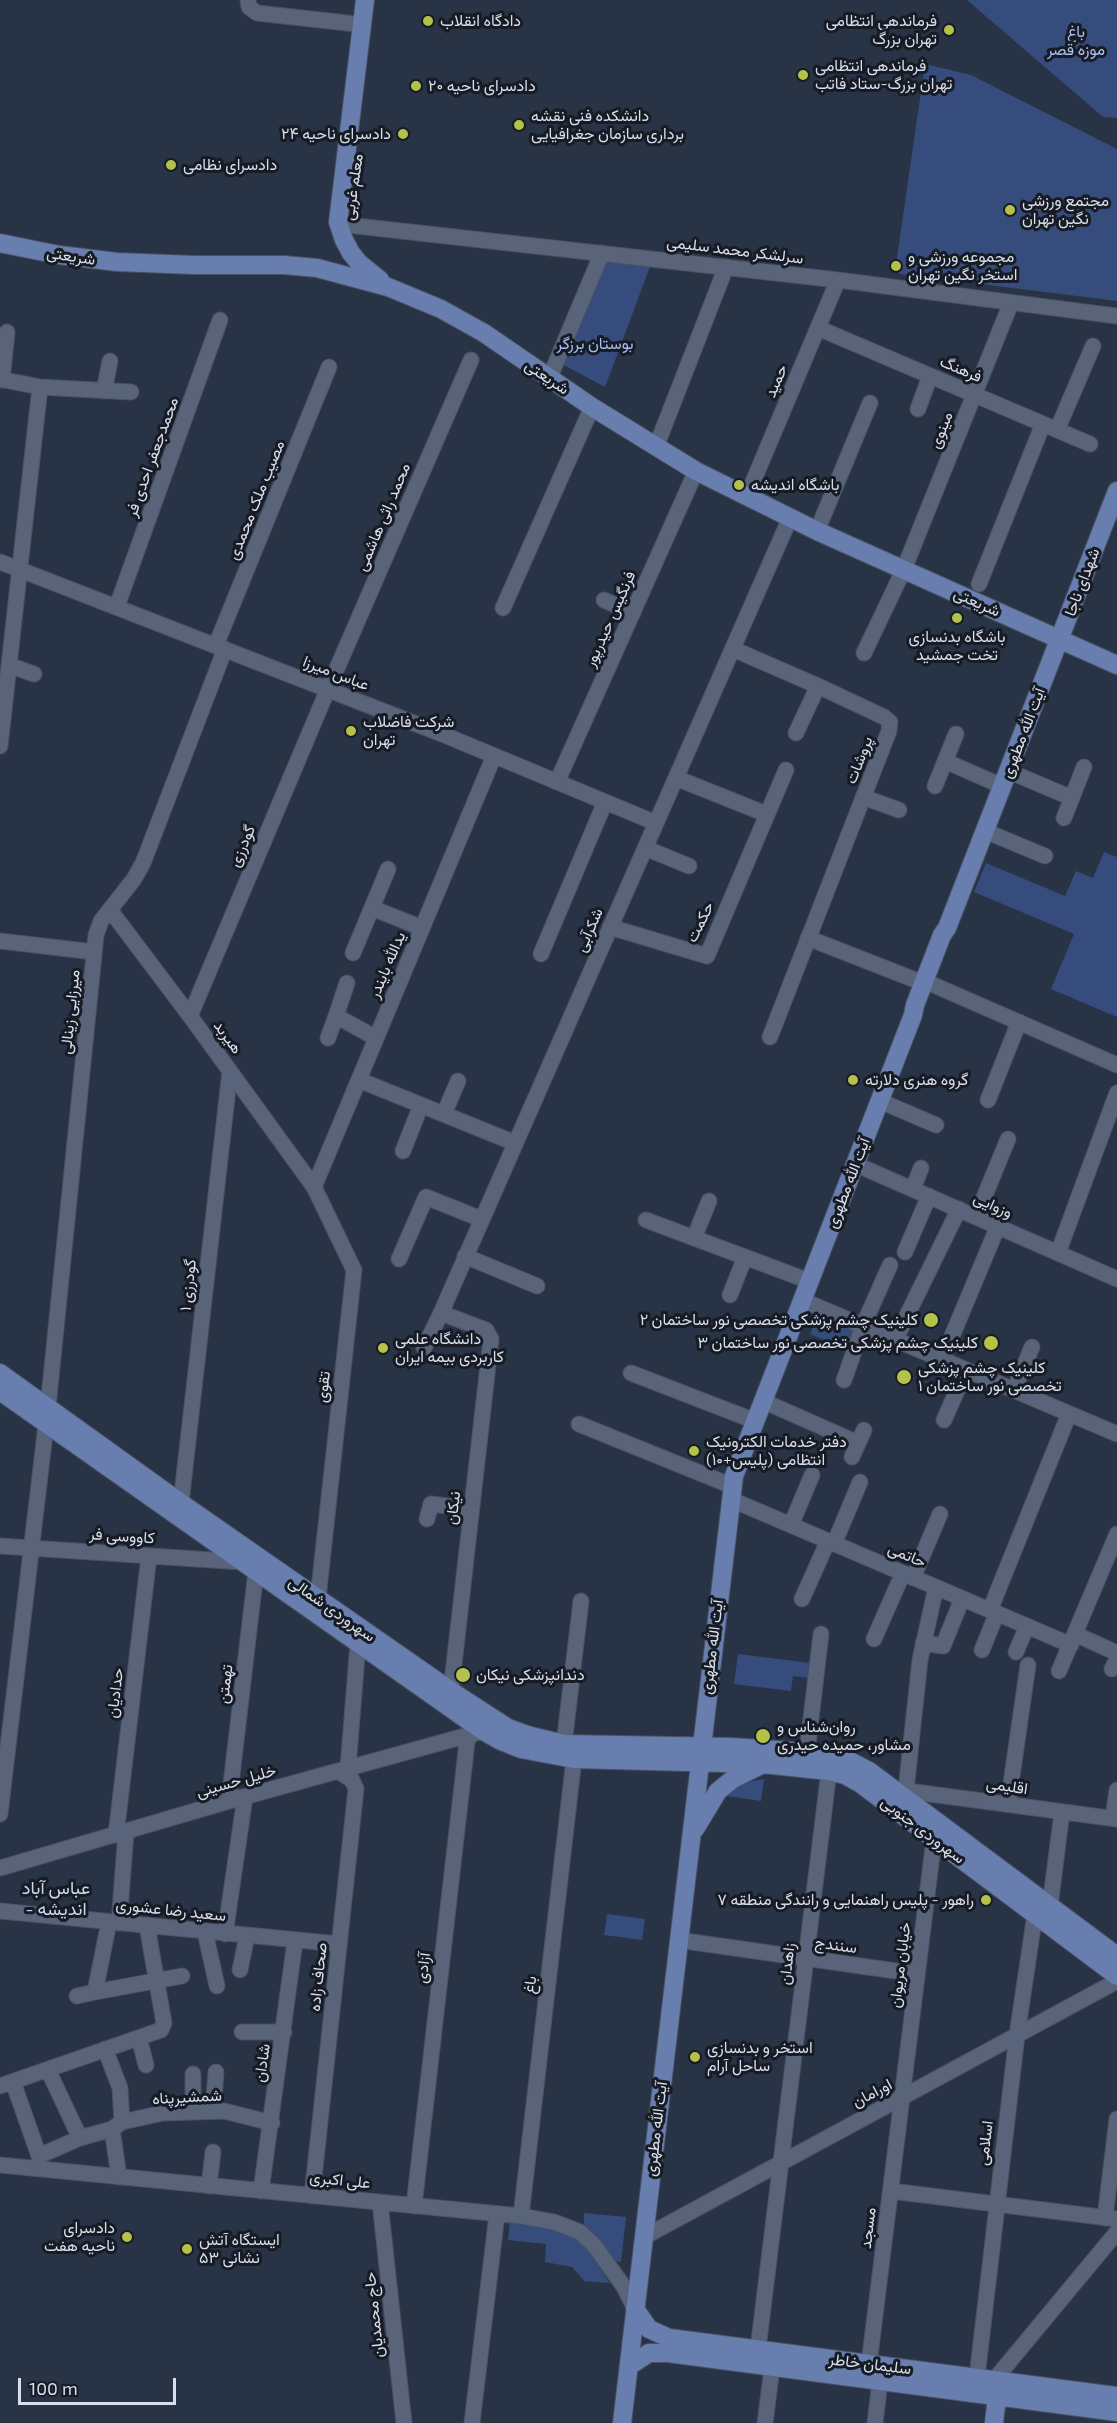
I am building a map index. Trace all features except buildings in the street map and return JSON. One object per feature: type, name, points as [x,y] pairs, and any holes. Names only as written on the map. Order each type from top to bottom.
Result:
[{"type":"main road","name":"معلم غربی","points":[[354,140],[365,0]]},
{"type":"main road","name":"معلم غربی","points":[[346,232],[338,222],[354,140],[376,0]]},
{"type":"main road","points":[[309,267],[336,259],[346,232]]},
{"type":"main road","points":[[346,232],[358,262],[388,287]]},
{"type":"main road","name":"شریعتی","points":[[0,243],[58,255],[117,262],[309,267],[346,274],[388,287],[457,317],[484,333],[592,407],[696,471],[817,531],[1117,665]]},
{"type":"main road","name":"شهدای ناجا","points":[[1059,639],[1117,491]]},
{"type":"main road","name":"آیت الله مطهری","points":[[622,2423],[690,1838],[696,1750],[731,1492],[755,1421],[913,1015],[920,1006],[926,983],[947,937],[947,928],[1059,639]]},
{"type":"main road","name":"سهروردی شمالی","points":[[0,1373],[47,1416],[249,1567],[358,1643],[473,1736],[521,1749],[696,1750]]},
{"type":"main road","name":"سهروردی شمالی","points":[[0,1391],[47,1416],[181,1503],[451,1691],[508,1728],[569,1751]]},
{"type":"main road","name":"سهروردی جنوبی","points":[[696,1750],[807,1752],[833,1755],[848,1760],[899,1790],[939,1833]]},
{"type":"main road","name":"سهروردی جنوبی","points":[[696,1750],[763,1764],[828,1771],[861,1784],[939,1833],[1043,1910],[1117,1956]]},
{"type":"main road","points":[[690,1838],[718,1791],[733,1779],[763,1764]]},
{"type":"main road","name":"سهروردی جنوبی","points":[[1043,1910],[1117,1976]]},
{"type":"main road","name":"سلیمان خاطر","points":[[635,2309],[649,2329],[664,2337],[869,2364],[990,2384],[1113,2410]]},
{"type":"main road","name":"سلیمان خاطر","points":[[628,2366],[652,2352],[880,2382],[990,2384]]},
{"type":"main road","points":[[990,2384],[994,2423]]},
{"type":"street","points":[[248,0],[249,7],[257,13],[356,24]]},
{"type":"street","name":"سرلشکر محمد سلیمی","points":[[346,232],[602,253],[838,280],[1117,316]]},
{"type":"street","points":[[549,379],[602,253]]},
{"type":"street","points":[[656,447],[726,267]]},
{"type":"street","name":"حمید","points":[[747,496],[838,280]]},
{"type":"street","name":"مینوی","points":[[864,653],[904,569],[1011,303]]},
{"type":"street","name":"محمدجعفر احدی فر","points":[[117,606],[220,320]]},
{"type":"street","name":"فرهنگ","points":[[818,328],[1090,444]]},
{"type":"street","points":[[8,332],[1,380],[40,387],[131,392]]},
{"type":"street","points":[[1057,430],[1094,346]]},
{"type":"street","name":"محمد راثی هاشمی","points":[[328,689],[471,360]]},
{"type":"street","points":[[104,391],[110,361]]},
{"type":"street","name":"مصیب ملک محمدی","points":[[221,647],[328,367]]},
{"type":"street","points":[[918,410],[930,376]]},
{"type":"street","points":[[0,746],[40,387]]},
{"type":"street","points":[[817,531],[870,403]]},
{"type":"street","points":[[503,608],[592,407]]},
{"type":"street","points":[[979,584],[1042,424]]},
{"type":"street","name":"فرنگیس حیدرپور","points":[[557,782],[696,471]]},
{"type":"street","name":"شکرآبی","points":[[424,1348],[790,518]]},
{"type":"street","name":"عباس میرزا","points":[[0,562],[328,689],[656,823]]},
{"type":"street","points":[[604,600],[633,613]]},
{"type":"street","name":"میرزایی زینالی","points":[[0,1814],[47,1416],[96,935],[101,921],[134,879],[143,863],[221,647]]},
{"type":"street","name":"پروشات","points":[[733,649],[818,686],[890,722],[889,730],[770,1037]]},
{"type":"street","points":[[9,665],[34,674]]},
{"type":"street","points":[[796,733],[818,686]]},
{"type":"street","name":"گودرزی","points":[[190,1016],[328,689]]},
{"type":"street","points":[[934,786],[956,734]]},
{"type":"street","name":"یدالله بایندر","points":[[314,1187],[494,756]]},
{"type":"street","points":[[945,761],[1072,798]]},
{"type":"street","points":[[1064,818],[1084,767]]},
{"type":"street","name":"حکمت","points":[[610,927],[707,956],[786,770]]},
{"type":"street","points":[[676,778],[766,814]]},
{"type":"street","points":[[863,797],[899,810]]},
{"type":"street","points":[[541,954],[605,802]]},
{"type":"street","points":[[985,831],[1045,856]]},
{"type":"street","points":[[645,848],[689,866]]},
{"type":"street","points":[[353,953],[388,869]]},
{"type":"street","points":[[372,908],[422,927]]},
{"type":"street","name":"هیربد","points":[[110,910],[314,1187]]},
{"type":"street","points":[[808,938],[926,983],[1116,1062]]},
{"type":"street","points":[[0,941],[94,952]]},
{"type":"street","points":[[328,1038],[348,983]]},
{"type":"street","points":[[336,1016],[376,1038]]},
{"type":"street","points":[[988,1100],[1019,1022]]},
{"type":"street","name":"گودرزی ۱","points":[[181,1503],[230,1071]]},
{"type":"street","points":[[359,1080],[515,1143]]},
{"type":"street","points":[[444,1114],[458,1081]]},
{"type":"street","points":[[1058,1253],[1117,1093]]},
{"type":"street","points":[[880,1101],[936,1125]]},
{"type":"street","points":[[403,1151],[422,1106]]},
{"type":"street","points":[[976,1217],[1008,1139]]},
{"type":"street","name":"وزوایی","points":[[855,1164],[1117,1278]]},
{"type":"street","points":[[913,1189],[921,1168]]},
{"type":"street","name":"تقوی","points":[[314,1187],[354,1270],[318,1598]]},
{"type":"street","points":[[905,1252],[929,1196]]},
{"type":"street","points":[[399,1259],[426,1197],[481,1220]]},
{"type":"street","points":[[694,1238],[709,1201]]},
{"type":"street","points":[[896,1340],[958,1209]]},
{"type":"street","points":[[646,1220],[809,1281]]},
{"type":"street","points":[[942,1360],[998,1226]]},
{"type":"street","points":[[465,1256],[537,1286]]},
{"type":"street","points":[[730,1295],[745,1257]]},
{"type":"street","points":[[844,1380],[863,1326],[890,1265]]},
{"type":"street","points":[[802,1300],[1117,1434]]},
{"type":"street","name":"نیکان","points":[[441,1313],[486,1330],[491,1344],[451,1691]]},
{"type":"street","points":[[1014,1390],[1032,1347]]},
{"type":"street","points":[[945,1419],[966,1370]]},
{"type":"street","points":[[631,1373],[755,1421]]},
{"type":"street","points":[[763,1401],[858,1443]]},
{"type":"street","points":[[982,1650],[993,1612],[1069,1414]]},
{"type":"street","name":"حاتمی","points":[[579,1424],[731,1492],[791,1525],[962,1599],[1027,1626],[1117,1653]]},
{"type":"street","points":[[791,1525],[813,1475]]},
{"type":"street","points":[[802,1599],[860,1482]]},
{"type":"street","points":[[427,1519],[431,1504],[471,1509]]},
{"type":"street","points":[[874,1638],[940,1514]]},
{"type":"street","points":[[1059,1671],[1117,1534]]},
{"type":"street","name":"کاووسی فر","points":[[0,1546],[149,1556],[249,1567]]},
{"type":"street","name":"حدادیان","points":[[95,1992],[114,1922],[149,1556]]},
{"type":"street","name":"تهمتن","points":[[230,1801],[249,1567]]},
{"type":"street","points":[[899,1790],[923,1643],[936,1587]]},
{"type":"street","points":[[923,1643],[943,1646],[962,1599]]},
{"type":"street","name":"باغ","points":[[521,2216],[569,1751],[581,1601]]},
{"type":"street","points":[[1016,1652],[1027,1626]]},
{"type":"street","points":[[807,1752],[821,1634]]},
{"type":"street","points":[[356,1789],[343,1770],[358,1643]]},
{"type":"street","points":[[1008,1804],[1028,1665]]},
{"type":"street","points":[[356,1789],[360,1778],[369,1769],[473,1736]]},
{"type":"street","name":"خلیل حسینی","points":[[0,1869],[230,1801],[473,1736]]},
{"type":"street","name":"آزادی","points":[[414,2206],[473,1736]]},
{"type":"street","name":"زاهدان","points":[[758,2349],[783,2161],[828,1771]]},
{"type":"street","name":"صحاف زاده","points":[[312,2196],[356,1789]]},
{"type":"street","name":"اقلیمی","points":[[899,1790],[1115,1818]]},
{"type":"street","points":[[1115,1818],[1117,1790]]},
{"type":"street","points":[[225,1934],[245,1797]]},
{"type":"street","name":"اسلامی","points":[[990,2384],[996,2204],[1017,2035],[1062,1812]]},
{"type":"street","name":"خیابان مریوان","points":[[902,2097],[917,1974],[939,1833]]},
{"type":"street","name":"سعید رضا عشوری","points":[[0,1911],[339,1944]]},
{"type":"street","points":[[6,2084],[139,2038],[163,2027],[147,1926]]},
{"type":"street","points":[[205,1932],[217,1986]]},
{"type":"street","points":[[240,1970],[247,1936]]},
{"type":"street","name":"سنندج","points":[[678,1940],[917,1974]]},
{"type":"street","name":"شادان","points":[[261,2191],[295,1941]]},
{"type":"street","points":[[77,1996],[156,1983],[182,1976]]},
{"type":"street","name":"اورامان","points":[[644,2236],[1117,1981]]},
{"type":"street","points":[[242,2032],[284,2032]]},
{"type":"street","points":[[139,2038],[146,2065]]},
{"type":"street","points":[[105,2049],[120,2088],[117,2125],[119,2177]]},
{"type":"street","points":[[48,2070],[81,2138]]},
{"type":"street","points":[[213,2111],[216,2072]]},
{"type":"street","points":[[193,2074],[193,2112]]},
{"type":"street","name":"شمشیرپناه","points":[[6,2084],[39,2156],[117,2125],[164,2113],[224,2111],[272,2123]]},
{"type":"street","name":"مسجد","points":[[869,2364],[902,2097]]},
{"type":"street","points":[[990,2384],[1114,2228],[1117,2119]]},
{"type":"street","points":[[209,2186],[213,2152]]},
{"type":"street","name":"علی‌ اکبری","points":[[0,2165],[521,2216],[554,2222],[580,2232],[602,2254],[624,2287],[635,2309]]},
{"type":"street","points":[[891,2191],[996,2204],[1114,2228]]},
{"type":"street","name":"حاج محمدیان","points":[[380,2202],[404,2423]]},
{"type":"street","points":[[472,2423],[497,2214]]},
{"type":"street","points":[[765,2423],[772,2368]]},
{"type":"street","points":[[875,2423],[880,2382]]},
{"type":"green space","name":"باغ موزه قصر","points":[[967,0],[1117,0],[1117,118],[1103,117]]},
{"type":"green space","name":"مجتمع ورزشی نگین تهران","points":[[925,64],[971,75],[1117,149],[1117,301],[900,274],[895,271]]},
{"type":"green space","name":"بوستان برزگر","points":[[602,259],[651,264],[605,387],[560,363]]},
{"type":"green space","points":[[1104,852],[1117,857],[1117,1017],[1051,989],[1074,934],[974,892],[986,863],[1065,896],[1076,871],[1093,878]]},
{"type":"green space","points":[[819,1314],[861,1333],[857,1343],[844,1337],[840,1347],[810,1334]]},
{"type":"green space","points":[[738,1654],[811,1663],[809,1678],[793,1676],[791,1691],[734,1684]]},
{"type":"green space","points":[[764,1779],[761,1801],[727,1796],[741,1783]]},
{"type":"green space","points":[[607,1914],[645,1919],[642,1940],[604,1935]]},
{"type":"green space","points":[[584,2213],[626,2217],[621,2262],[614,2261],[600,2240],[584,2224]]},
{"type":"green space","points":[[510,2221],[566,2230],[585,2246],[610,2283],[584,2281],[572,2267],[545,2262],[546,2244],[508,2240]]},
{"type":"place","name":"دادگاه انقلاب","points":[[428,21]]},
{"type":"place","name":"فرماندهی انتظامی تهران بزرگ","points":[[949,30]]},
{"type":"place","name":"فرماندهی انتظامی تهران بزرگ-ستاد فاتب","points":[[803,75]]},
{"type":"place","name":"دادسرای ناحیه ۲۰","points":[[416,86]]},
{"type":"place","name":"دانشکده فنی نقشه برداری سازمان جغرافیایی","points":[[519,125]]},
{"type":"place","name":"دادسرای ناحیه ۲۴","points":[[403,134]]},
{"type":"place","name":"دادسرای نظامی","points":[[171,165]]},
{"type":"place","name":"مجتمع ورزشی نگین تهران","points":[[1010,210]]},
{"type":"place","name":"مجموعه ورزشی و استخر نگین تهران","points":[[896,266]]},
{"type":"place","name":"باشگاه اندیشه","points":[[739,485]]},
{"type":"place","name":"باشگاه بدنسازى تخت جمشيد","points":[[957,618]]},
{"type":"place","name":"شرکت فاضلاب تهران","points":[[351,731]]},
{"type":"place","name":"گروه هنری دلارته","points":[[853,1080]]},
{"type":"place","name":"کلینیک چشم پزشکی تخصصی نور ساختمان ۲","points":[[931,1320]]},
{"type":"place","name":"کلینیک چشم پزشکی تخصصی نور ساختمان ۳","points":[[991,1343]]},
{"type":"place","name":"دانشگاه علمی کاربردی بیمه ایران","points":[[383,1348]]},
{"type":"place","name":"کلینیک چشم پزشکی تخصصی نور ساختمان ۱","points":[[904,1377]]},
{"type":"place","name":"دفتر خدمات الکترونیک انتظامی (پلیس+۱۰)","points":[[694,1451]]},
{"type":"place","name":"دندانپزشکی نیکان","points":[[463,1675]]},
{"type":"place","name":"روان‌شناس و مشاور، حمیده حیدری","points":[[763,1736]]},
{"type":"place","name":"راهور - پلیس راهنمایی و رانندگی منطقه ۷","points":[[986,1900]]},
{"type":"place","name":"استخر و بدنسازی ساحل آرام","points":[[695,2057]]},
{"type":"place","name":"دادسرای ناحیه هفت","points":[[127,2237]]},
{"type":"place","name":"ایستگاه آتش نشانی ۵۳","points":[[187,2249]]},
{"type":"district","name":"عباس آباد - اندیشه","points":[[56,1898]]}]
